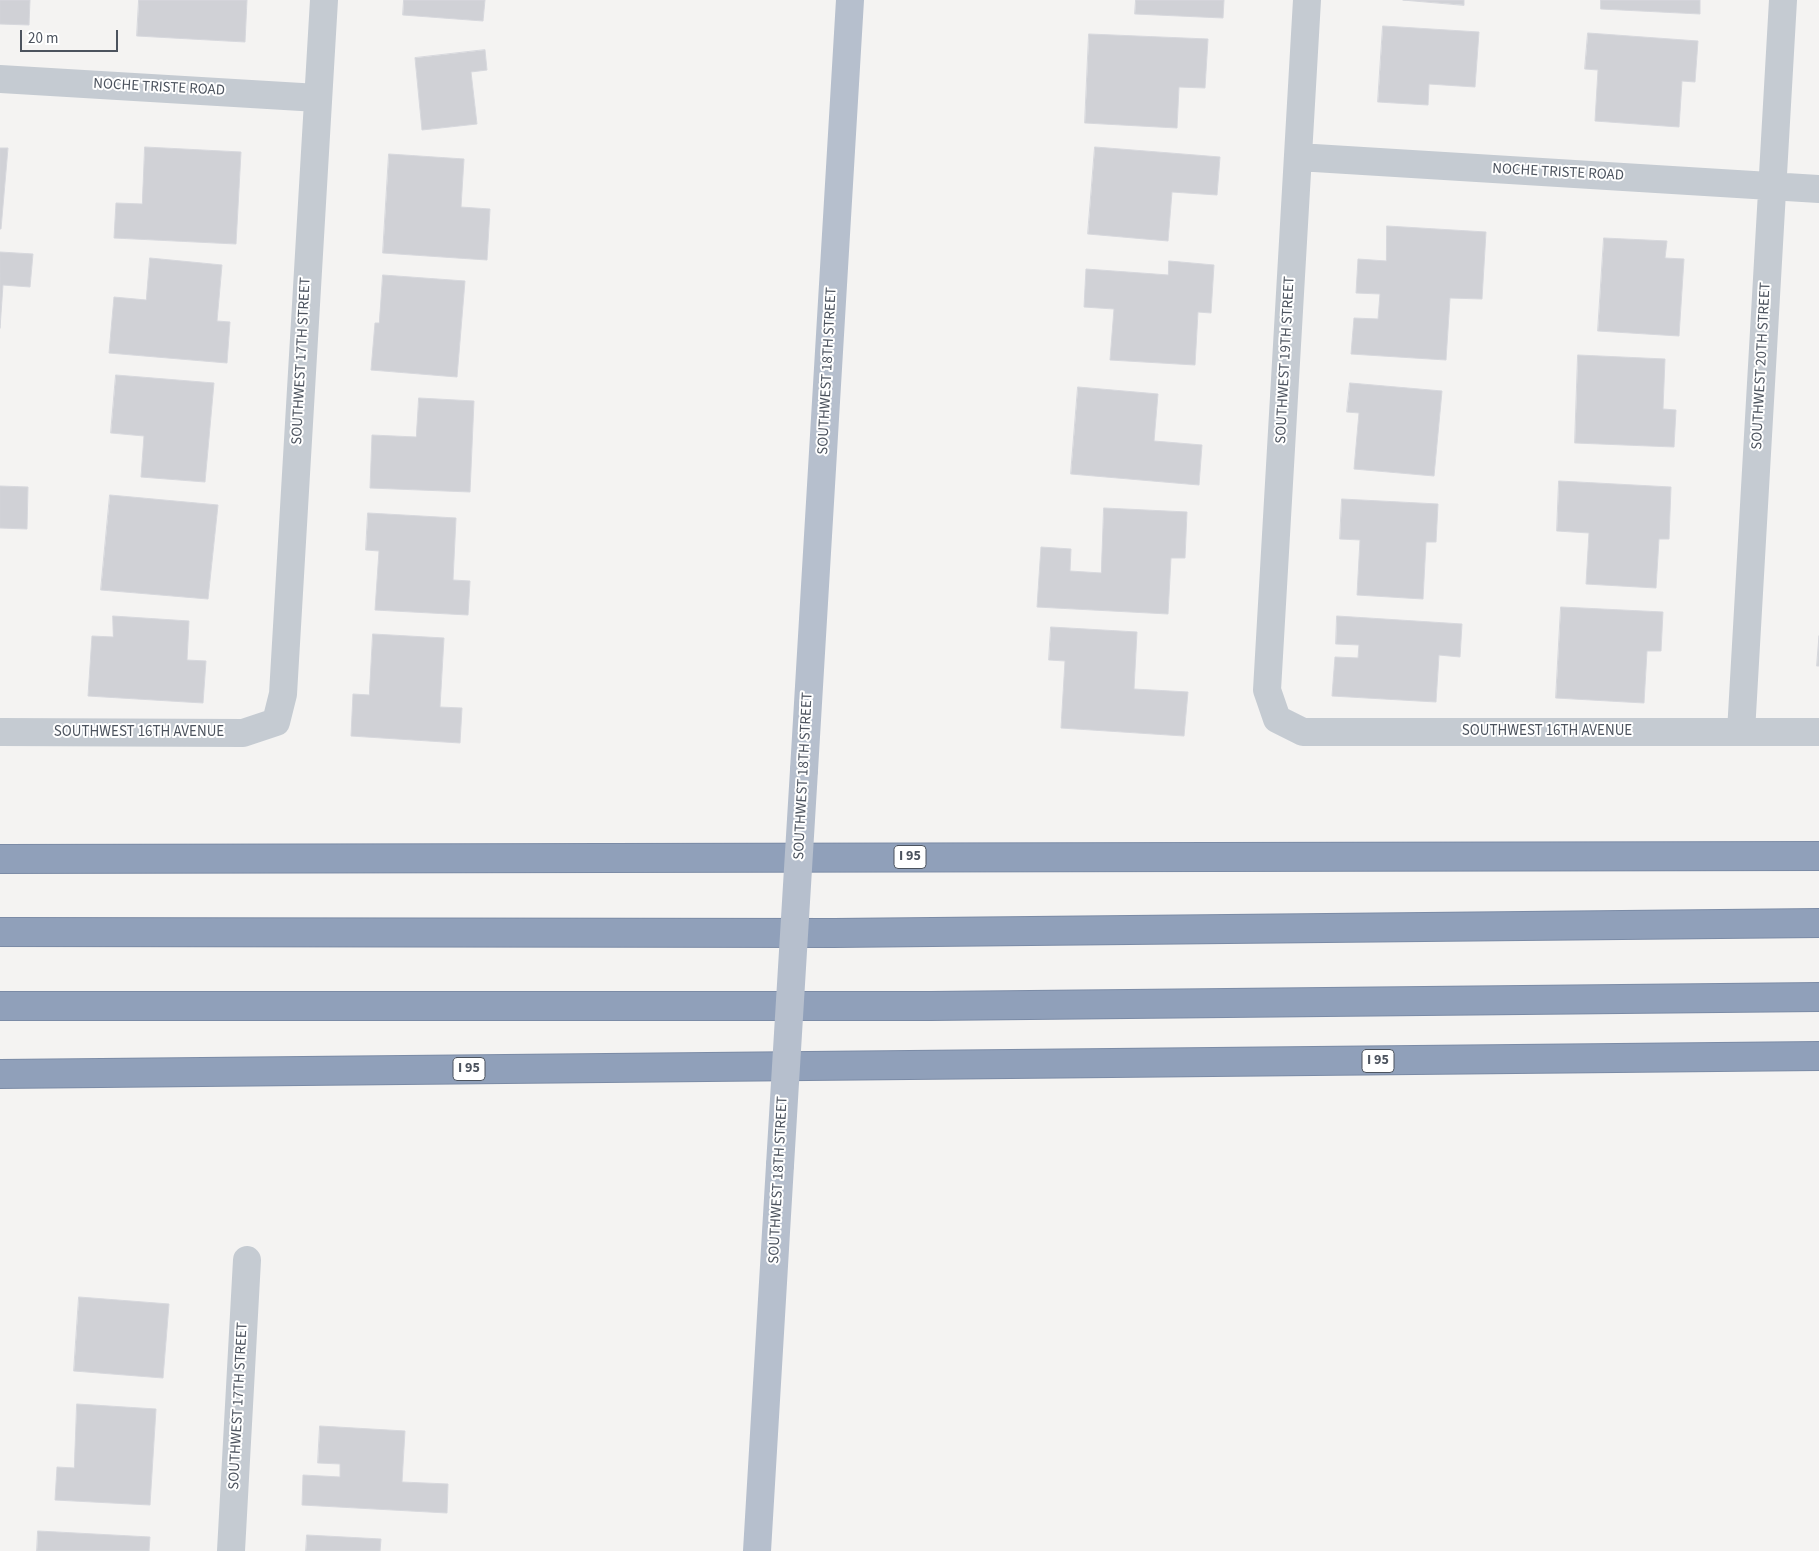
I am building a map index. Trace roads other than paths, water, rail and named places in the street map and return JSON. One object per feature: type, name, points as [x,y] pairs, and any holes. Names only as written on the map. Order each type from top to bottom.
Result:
[{"type":"highway","name":"I 95","points":[[0,859],[1819,856]]},
{"type":"highway","points":[[0,932],[834,933],[1819,923]]},
{"type":"highway","points":[[0,1006],[941,1006],[1819,997]]},
{"type":"highway","name":"I 95","points":[[0,1074],[1819,1056]]},
{"type":"main road","name":"SOUTHWEST 18TH STREET","points":[[758,1551],[850,0]]},
{"type":"street","name":"SOUTHWEST 17TH STREET","points":[[276,722],[282,694],[324,0]]},
{"type":"street","name":"SOUTHWEST 19TH STREET","points":[[1277,719],[1267,690],[1307,0]]},
{"type":"street","name":"SOUTHWEST 20TH STREET","points":[[1741,732],[1783,0]]},
{"type":"street","name":"NOCHE TRISTE ROAD","points":[[0,79],[318,98]]},
{"type":"street","name":"NOCHE TRISTE ROAD","points":[[1298,157],[1819,189]]},
{"type":"street","name":"SOUTHWEST 16TH AVENUE","points":[[1277,719],[1303,732],[1819,732]]},
{"type":"street","name":"SOUTHWEST 16TH AVENUE","points":[[0,732],[243,733],[276,722]]},
{"type":"street","name":"SOUTHWEST 17TH STREET","points":[[231,1551],[247,1260]]}]
